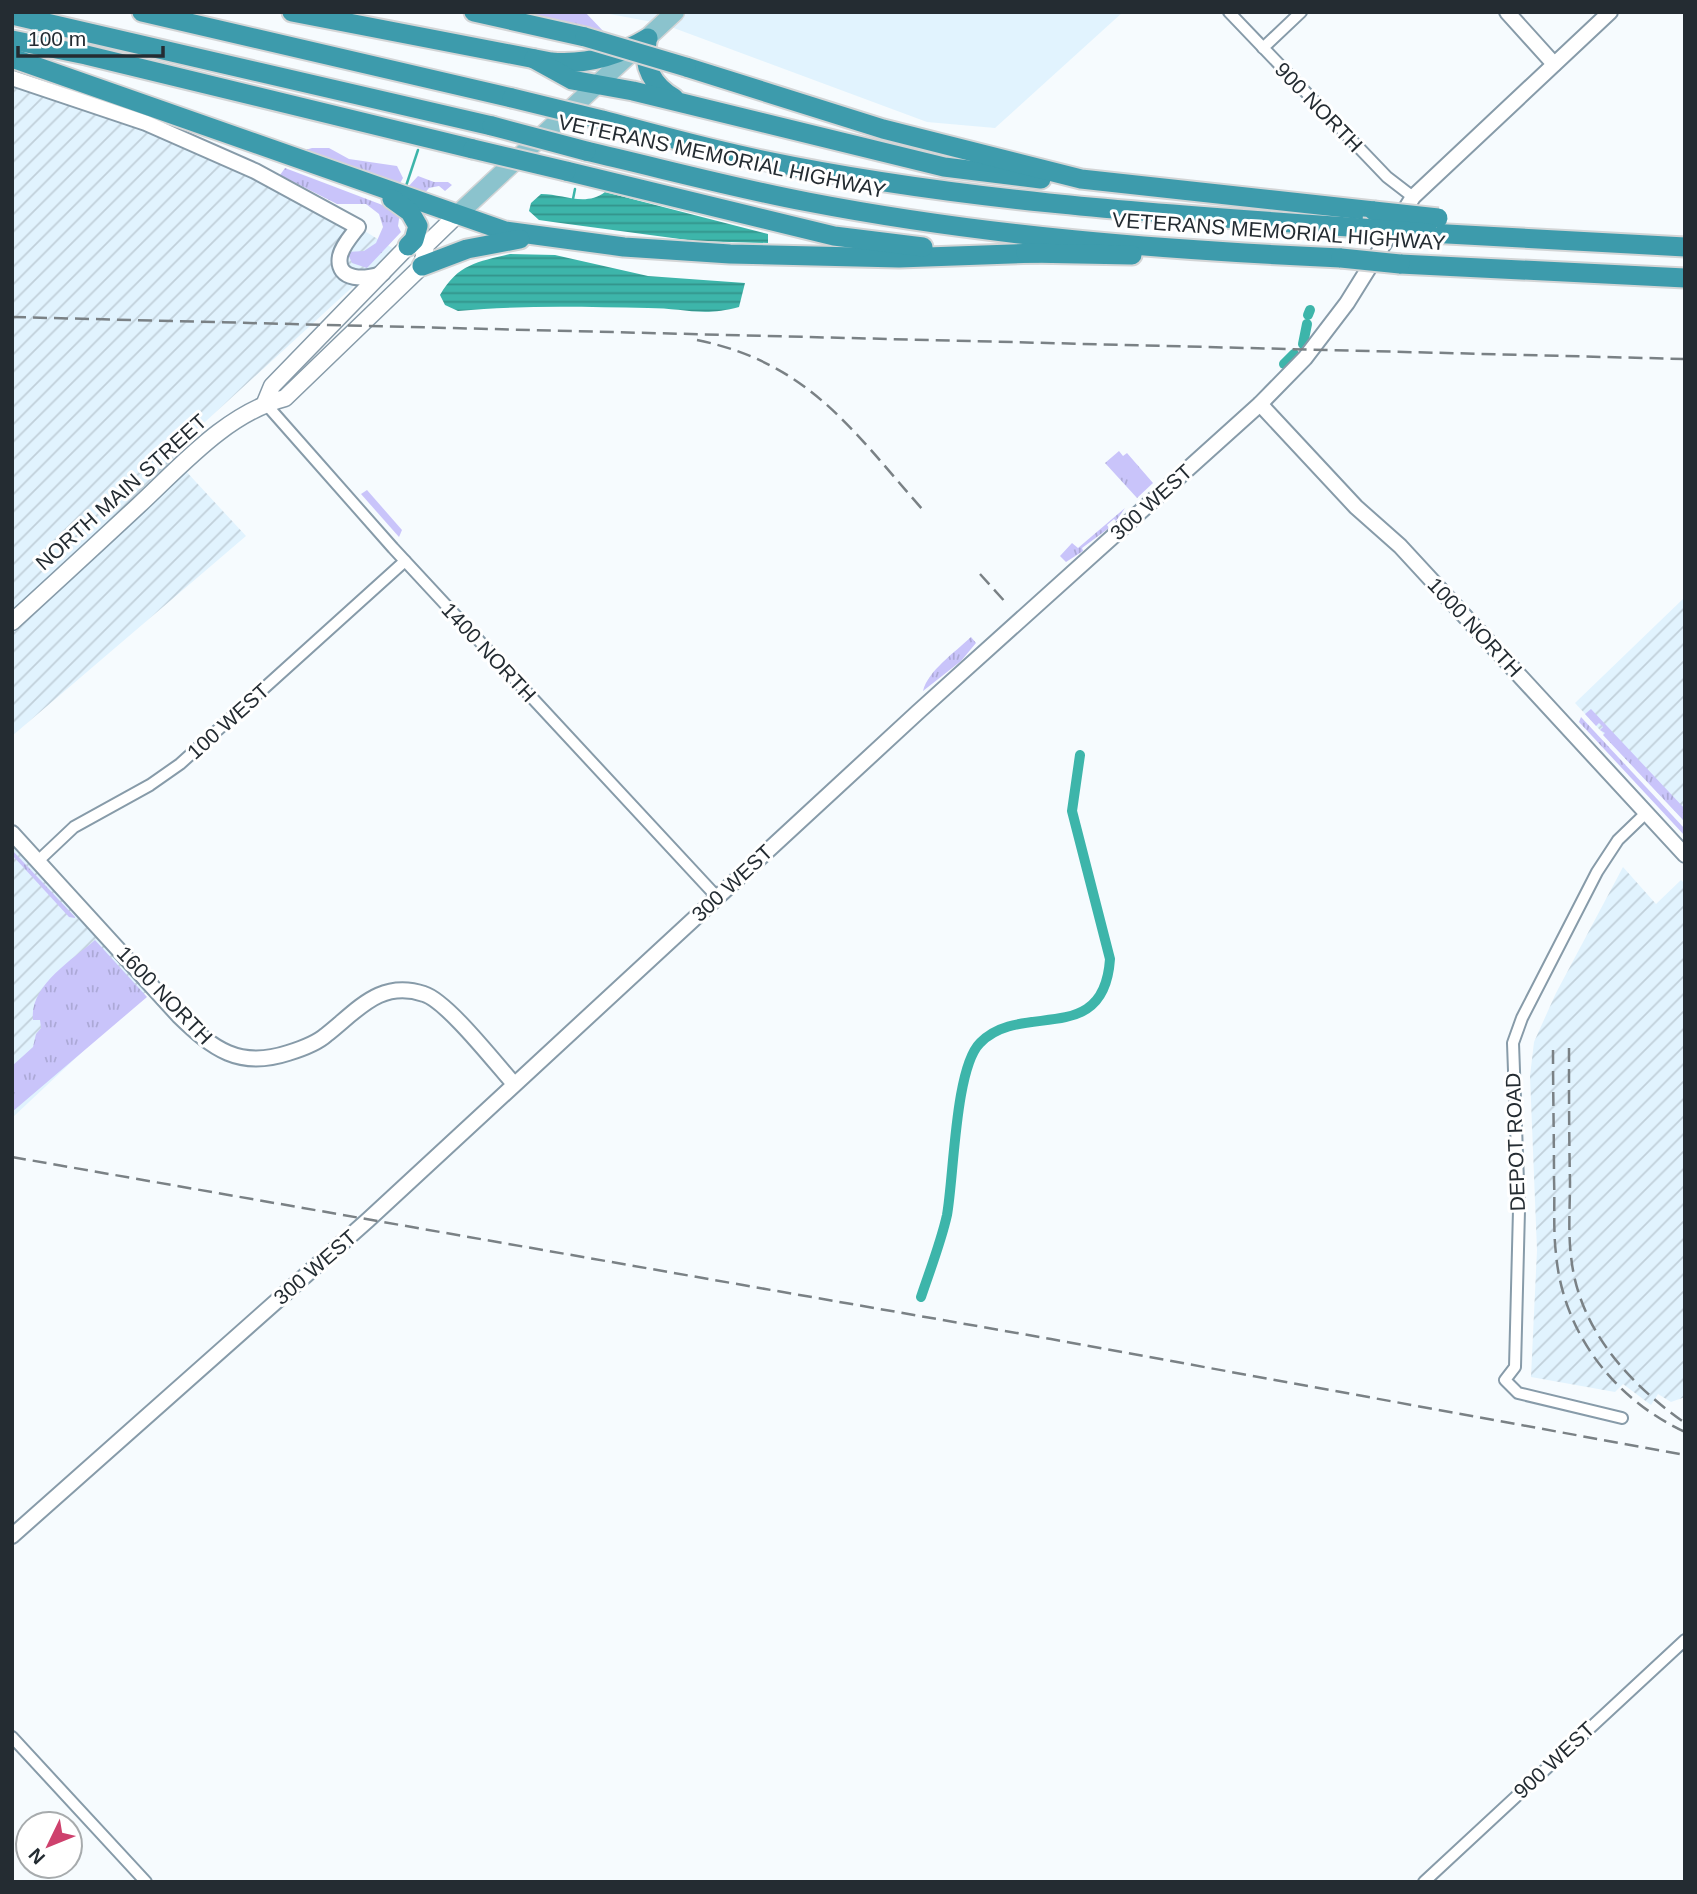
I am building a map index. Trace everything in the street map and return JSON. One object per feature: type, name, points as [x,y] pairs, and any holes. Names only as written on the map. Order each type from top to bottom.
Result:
[{"type":"highway","name":"VETERANS MEMORIAL HIGHWAY","points":[[142,12],[512,98],[761,160],[899,184],[1169,215],[1362,228],[1434,225],[1585,241],[1685,247]]},
{"type":"highway","points":[[292,12],[534,60],[586,62],[617,54],[648,38]]},
{"type":"highway","points":[[474,12],[585,37],[883,129],[1081,179],[1374,211],[1434,225]]},
{"type":"highway","name":"VETERANS MEMORIAL HIGHWAY","points":[[12,15],[492,126],[586,151],[808,202],[870,213],[1000,231],[1196,251],[1685,278]]},
{"type":"highway","points":[[648,38],[644,58],[650,77],[669,96],[687,105]]},
{"type":"highway","points":[[12,40],[834,236],[906,246],[1038,253],[1114,256],[1196,251]]},
{"type":"highway","points":[[12,58],[495,229],[624,247],[730,254],[898,258],[1038,253]]},
{"type":"highway","points":[[534,60],[572,80],[944,167],[1039,179],[1081,179]]},
{"type":"highway","points":[[357,180],[402,204],[410,212],[418,226],[414,240],[417,245]]},
{"type":"highway","points":[[422,266],[467,249],[546,237]]},
{"type":"main road","name":"NORTH MAIN STREET","points":[[265,403],[272,386],[383,273],[457,215],[675,12]]},
{"type":"main road","points":[[417,245],[422,266]]},
{"type":"main road","name":"NORTH MAIN STREET","points":[[12,622],[206,443],[265,403],[285,398],[422,266]]},
{"type":"street","name":"900 NORTH","points":[[1229,12],[1387,177],[1413,197]]},
{"type":"street","points":[[1263,48],[1301,12]]},
{"type":"street","points":[[1507,12],[1554,64]]},
{"type":"street","name":"300 WEST","points":[[12,1536],[362,1226],[718,897],[1260,404],[1305,358],[1347,303],[1413,197],[1610,12]]},
{"type":"street","points":[[12,78],[146,123],[255,171],[358,227],[340,254],[342,268],[358,279],[383,273]]},
{"type":"street","name":"1400 NORTH","points":[[265,403],[405,561],[718,897]]},
{"type":"street","name":"1000 NORTH","points":[[1260,404],[1356,508],[1409,556],[1685,855]]},
{"type":"street","name":"100 WEST","points":[[38,861],[74,827],[150,785],[180,764],[405,561]]},
{"type":"street","name":"DEPOT ROAD","points":[[1622,1418],[1518,1393],[1505,1380],[1515,1367],[1518,1223],[1511,1054],[1521,1018],[1597,872],[1618,840],[1646,813]]},
{"type":"street","name":"1600 NORTH","points":[[12,834],[179,1016],[205,1041],[219,1050],[235,1057],[269,1059],[324,1037],[376,994],[414,992],[424,994],[440,1004],[514,1084]]},
{"type":"street","name":"900 WEST","points":[[1424,1882],[1685,1640]]},
{"type":"street","points":[[12,1737],[146,1882]]},
{"type":"shaded area","points":[[599,12],[1123,12],[995,128],[927,122],[663,24]]},
{"type":"shaded area","points":[[12,80],[85,102],[358,227],[394,249],[170,454],[246,536],[12,736]]},
{"type":"shaded area","points":[[605,192],[768,234],[768,243],[695,241],[553,222],[539,220],[529,211],[531,203],[541,194],[590,199]]},
{"type":"shaded area","points":[[510,254],[555,255],[648,276],[745,283],[739,307],[715,311],[553,307],[458,311],[445,305],[440,295],[461,271],[478,262]]},
{"type":"shaded area","points":[[1685,597],[1685,822],[1575,703]]},
{"type":"shaded area","points":[[12,842],[149,989],[12,1118]]},
{"type":"shaded area","points":[[1623,867],[1656,904],[1681,880],[1685,884],[1685,1397],[1671,1402],[1658,1394],[1651,1405],[1623,1384],[1615,1392],[1531,1377],[1537,1250],[1530,1076],[1534,1042],[1556,993]]},
{"type":"green space","points":[[520,12],[585,12],[606,34],[525,13]]},
{"type":"green space","points":[[329,148],[349,159],[397,166],[403,178],[399,185],[302,151]]},
{"type":"green space","points":[[285,168],[400,212],[398,226],[401,232],[367,268],[352,263],[347,252],[364,251],[376,243],[383,227],[379,214],[366,204],[337,204],[280,175]]},
{"type":"green space","points":[[418,176],[452,185],[445,191],[439,186],[429,188],[424,194],[407,188]]},
{"type":"green space","points":[[1119,451],[1123,456],[1127,453],[1153,483],[1137,498],[1105,463]]},
{"type":"green space","points":[[367,490],[402,530],[399,537],[361,494]]},
{"type":"green space","points":[[1125,508],[1116,521],[1114,519],[1107,525],[1109,528],[1082,548],[1083,551],[1066,562],[1060,556],[1072,543],[1078,548]]},
{"type":"green space","points":[[971,637],[976,643],[961,661],[923,691],[936,669]]},
{"type":"green space","points":[[1591,709],[1685,809],[1685,822],[1603,735],[1605,733],[1600,730],[1603,727],[1599,723],[1596,726],[1585,714]]},
{"type":"green space","points":[[1581,717],[1685,829],[1685,836],[1579,722]]},
{"type":"green space","points":[[12,850],[75,918],[69,917],[12,855]]},
{"type":"green space","points":[[95,940],[147,997],[12,1112],[12,1066],[33,1047],[36,1034],[41,1028],[40,1020],[33,1020],[38,996],[64,965]]},
{"type":"waterway","points":[[406,186],[418,150]]},
{"type":"waterway","points":[[573,199],[575,189]]},
{"type":"waterway","points":[[1308,315],[1310,310]]},
{"type":"waterway","points":[[1303,344],[1307,324]]},
{"type":"waterway","points":[[1284,364],[1294,354]]},
{"type":"waterway","points":[[921,1297],[947,1215],[960,1098],[972,1056],[980,1043],[997,1031],[1017,1024],[1077,1014],[1093,1004],[1104,987],[1110,959],[1072,811],[1080,755]]},
{"type":"railway","points":[[12,317],[1685,359]]},
{"type":"railway","points":[[697,340],[736,351],[770,365],[799,383],[850,427],[923,510]]},
{"type":"railway","points":[[980,574],[1007,604]]},
{"type":"railway","points":[[1569,1048],[1570,1238],[1576,1282],[1584,1307],[1609,1352],[1644,1390],[1685,1423]]},
{"type":"railway","points":[[1553,1050],[1555,1245],[1569,1311],[1596,1360],[1615,1382],[1659,1418],[1685,1432]]},
{"type":"railway","points":[[12,1157],[1051,1339],[1685,1455]]}]
